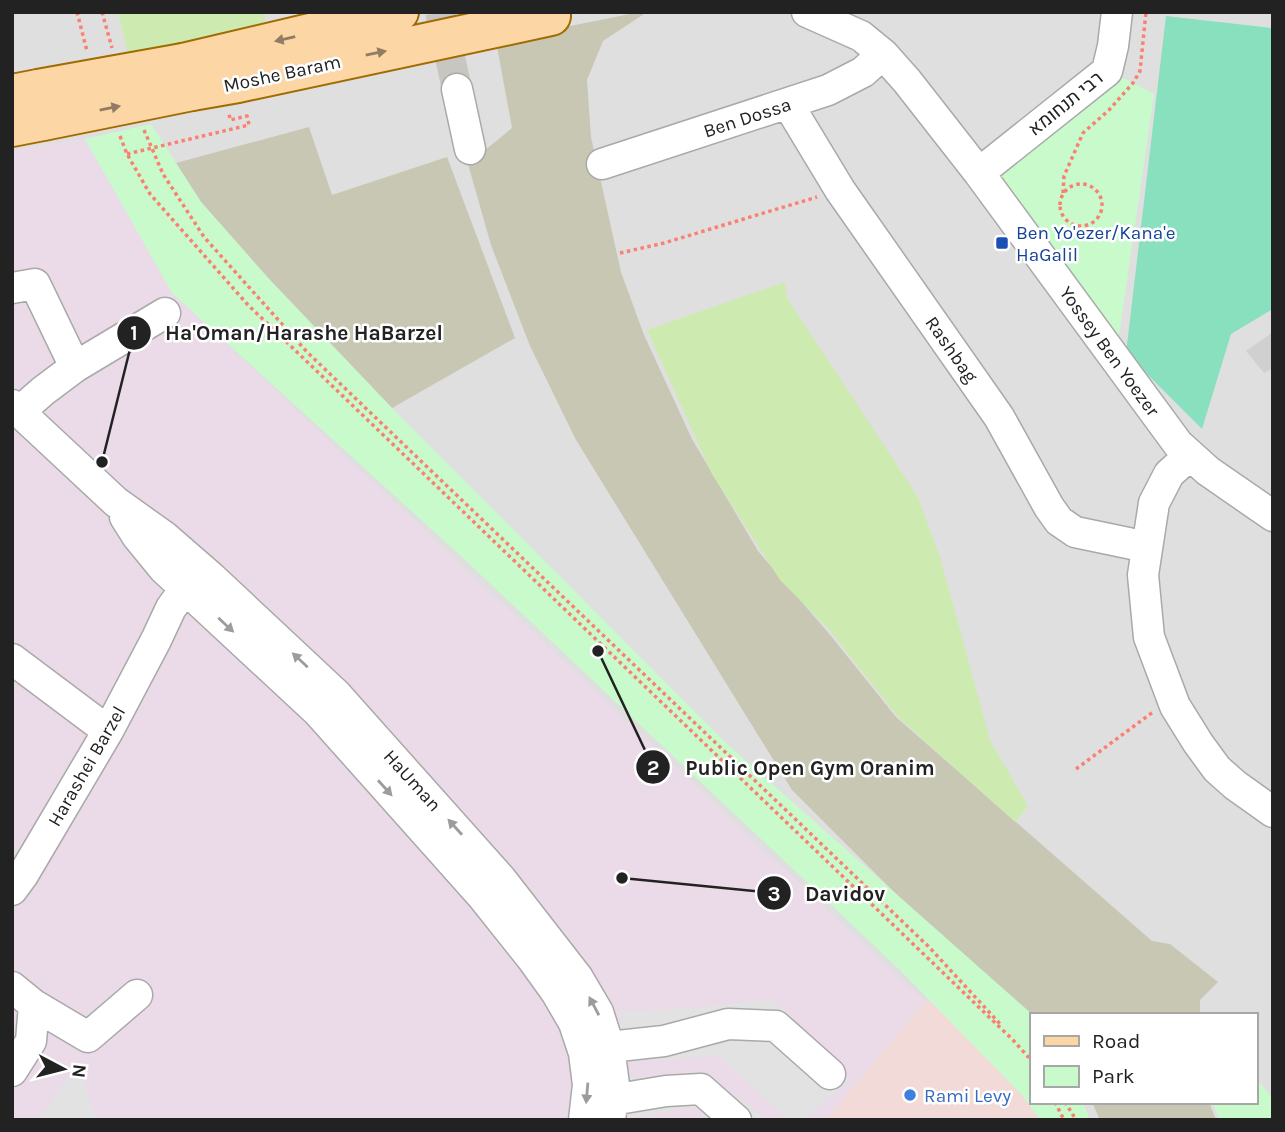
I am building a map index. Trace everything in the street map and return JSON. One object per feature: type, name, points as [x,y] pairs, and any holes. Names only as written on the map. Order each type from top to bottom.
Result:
[{"type":"main road","name":"Moshe Baram","points":[[27,108],[188,77],[399,12]]},
{"type":"main road","name":"Moshe Baram","points":[[188,77],[238,83],[555,13]]},
{"type":"street","name":"Yossey Ben Yoezer","points":[[807,12],[863,34],[930,109],[1178,444],[1208,471],[1273,516]]},
{"type":"street","name":"רבי תנחומא","points":[[979,173],[1107,71],[1117,12]]},
{"type":"street","name":"Ben Dossa","points":[[602,164],[828,90],[863,72],[863,34]]},
{"type":"street","points":[[457,89],[470,149]]},
{"type":"street","name":"Rashbag","points":[[788,104],[840,190],[999,417],[1059,521],[1076,532],[1147,547]]},
{"type":"street","points":[[12,288],[35,284],[75,368]]},
{"type":"street","points":[[14,408],[165,313]]},
{"type":"street","name":"HaUman","points":[[14,408],[116,502],[165,537],[199,589],[318,712],[482,896],[549,981],[574,1023],[584,1053],[588,1085],[584,1120]]},
{"type":"street","points":[[1190,455],[1169,474],[1154,503],[1143,575],[1149,638],[1175,706],[1198,743],[1217,769],[1273,812]]},
{"type":"street","name":"HaUman","points":[[199,589],[336,694],[501,879],[578,978],[598,1012],[609,1047],[614,1085],[611,1110]]},
{"type":"street","name":"Harashei Barzel","points":[[12,890],[108,731],[156,639],[196,610],[199,589]]},
{"type":"street","points":[[12,659],[108,731]]},
{"type":"street","points":[[23,996],[88,1037],[137,995]]},
{"type":"street","points":[[12,1071],[31,1041],[23,996]]},
{"type":"street","points":[[609,1047],[664,1041],[728,1024],[776,1026],[830,1074]]},
{"type":"street","points":[[611,1110],[666,1091],[701,1089],[736,1120]]},
{"type":"path","points":[[77,12],[91,62]]},
{"type":"path","points":[[102,12],[113,50]]},
{"type":"path","points":[[127,154],[248,125],[247,116],[230,120]]},
{"type":"path","points":[[141,124],[163,174],[204,237],[307,352],[929,947],[1030,1058]]},
{"type":"path","points":[[118,131],[127,154],[150,194],[248,305],[1030,1058]]},
{"type":"path","points":[[1074,184],[1092,187],[1101,198],[1102,206],[1097,218],[1084,225],[1069,222],[1060,211],[1063,193],[1074,184]]},
{"type":"path","points":[[620,253],[664,243],[803,201]]},
{"type":"path","points":[[1076,769],[1144,719]]},
{"type":"path","points":[[1056,1104],[1064,1120]]},
{"type":"path","points":[[1066,1104],[1076,1120]]},
{"type":"shaded area","points":[[12,12],[1273,12],[1273,1120],[12,1120]]},
{"type":"shaded area","points":[[647,12],[603,41],[587,80],[591,137],[621,272],[644,335],[692,439],[758,551],[896,717],[1152,941],[1170,944],[1218,982],[1200,1000],[1201,1013],[1030,1013],[1030,1028],[792,790],[576,440],[530,346],[491,245],[468,164],[512,128],[496,41]]},
{"type":"shaded area","points":[[309,127],[332,195],[447,157],[515,338],[392,408],[269,279],[201,202],[176,163]]},
{"type":"shaded area","points":[[85,139],[172,293],[925,1002],[825,1120],[12,1120],[12,150]]},
{"type":"shaded area","points":[[1273,332],[1273,368],[1264,373],[1246,351]]},
{"type":"shaded area","points":[[934,996],[1046,1120],[825,1120],[925,1002]]},
{"type":"shaded area","points":[[774,999],[850,1080],[803,1120],[788,1120],[718,1056],[633,1062],[618,1011],[679,1009]]},
{"type":"shaded area","points":[[78,1063],[96,1120],[38,1120]]},
{"type":"shaded area","points":[[705,1072],[767,1120],[709,1120],[696,1107],[632,1118],[628,1077]]},
{"type":"shaded area","points":[[1093,1104],[1210,1104],[1216,1120],[1100,1120]]},
{"type":"green space","points":[[118,12],[264,12],[267,36],[129,59]]},
{"type":"green space","points":[[1166,16],[1273,28],[1273,309],[1231,334],[1202,429],[1126,353]]},
{"type":"green space","points":[[1114,73],[1154,94],[1117,349],[985,182]]},
{"type":"green space","points":[[151,124],[201,202],[269,279],[392,408],[728,745],[1031,1013],[1030,1104],[1084,1104],[1090,1120],[1040,1120],[1022,1095],[899,969],[462,557],[172,293],[85,139]]},
{"type":"green space","points":[[785,282],[787,298],[918,497],[940,557],[990,740],[1028,806],[1015,822],[899,718],[828,628],[780,580],[712,474],[647,330]]},
{"type":"green space","points":[[1257,1080],[1273,1098],[1273,1120],[1220,1120],[1213,1104],[1257,1104]]},
{"type":"tunnel","points":[[440,12],[457,89]]},
{"type":"place","name":"Ben Yo'ezer/Kana'e HaGalil","points":[[1002,243]]},
{"type":"place","name":"Ha'Oman/Harashe HaBarzel","points":[[102,462]]},
{"type":"place","name":"Public Open Gym Oranim","points":[[598,651]]},
{"type":"place","name":"Davidov","points":[[622,878]]},
{"type":"place","name":"Rami Levy","points":[[910,1095]]}]
